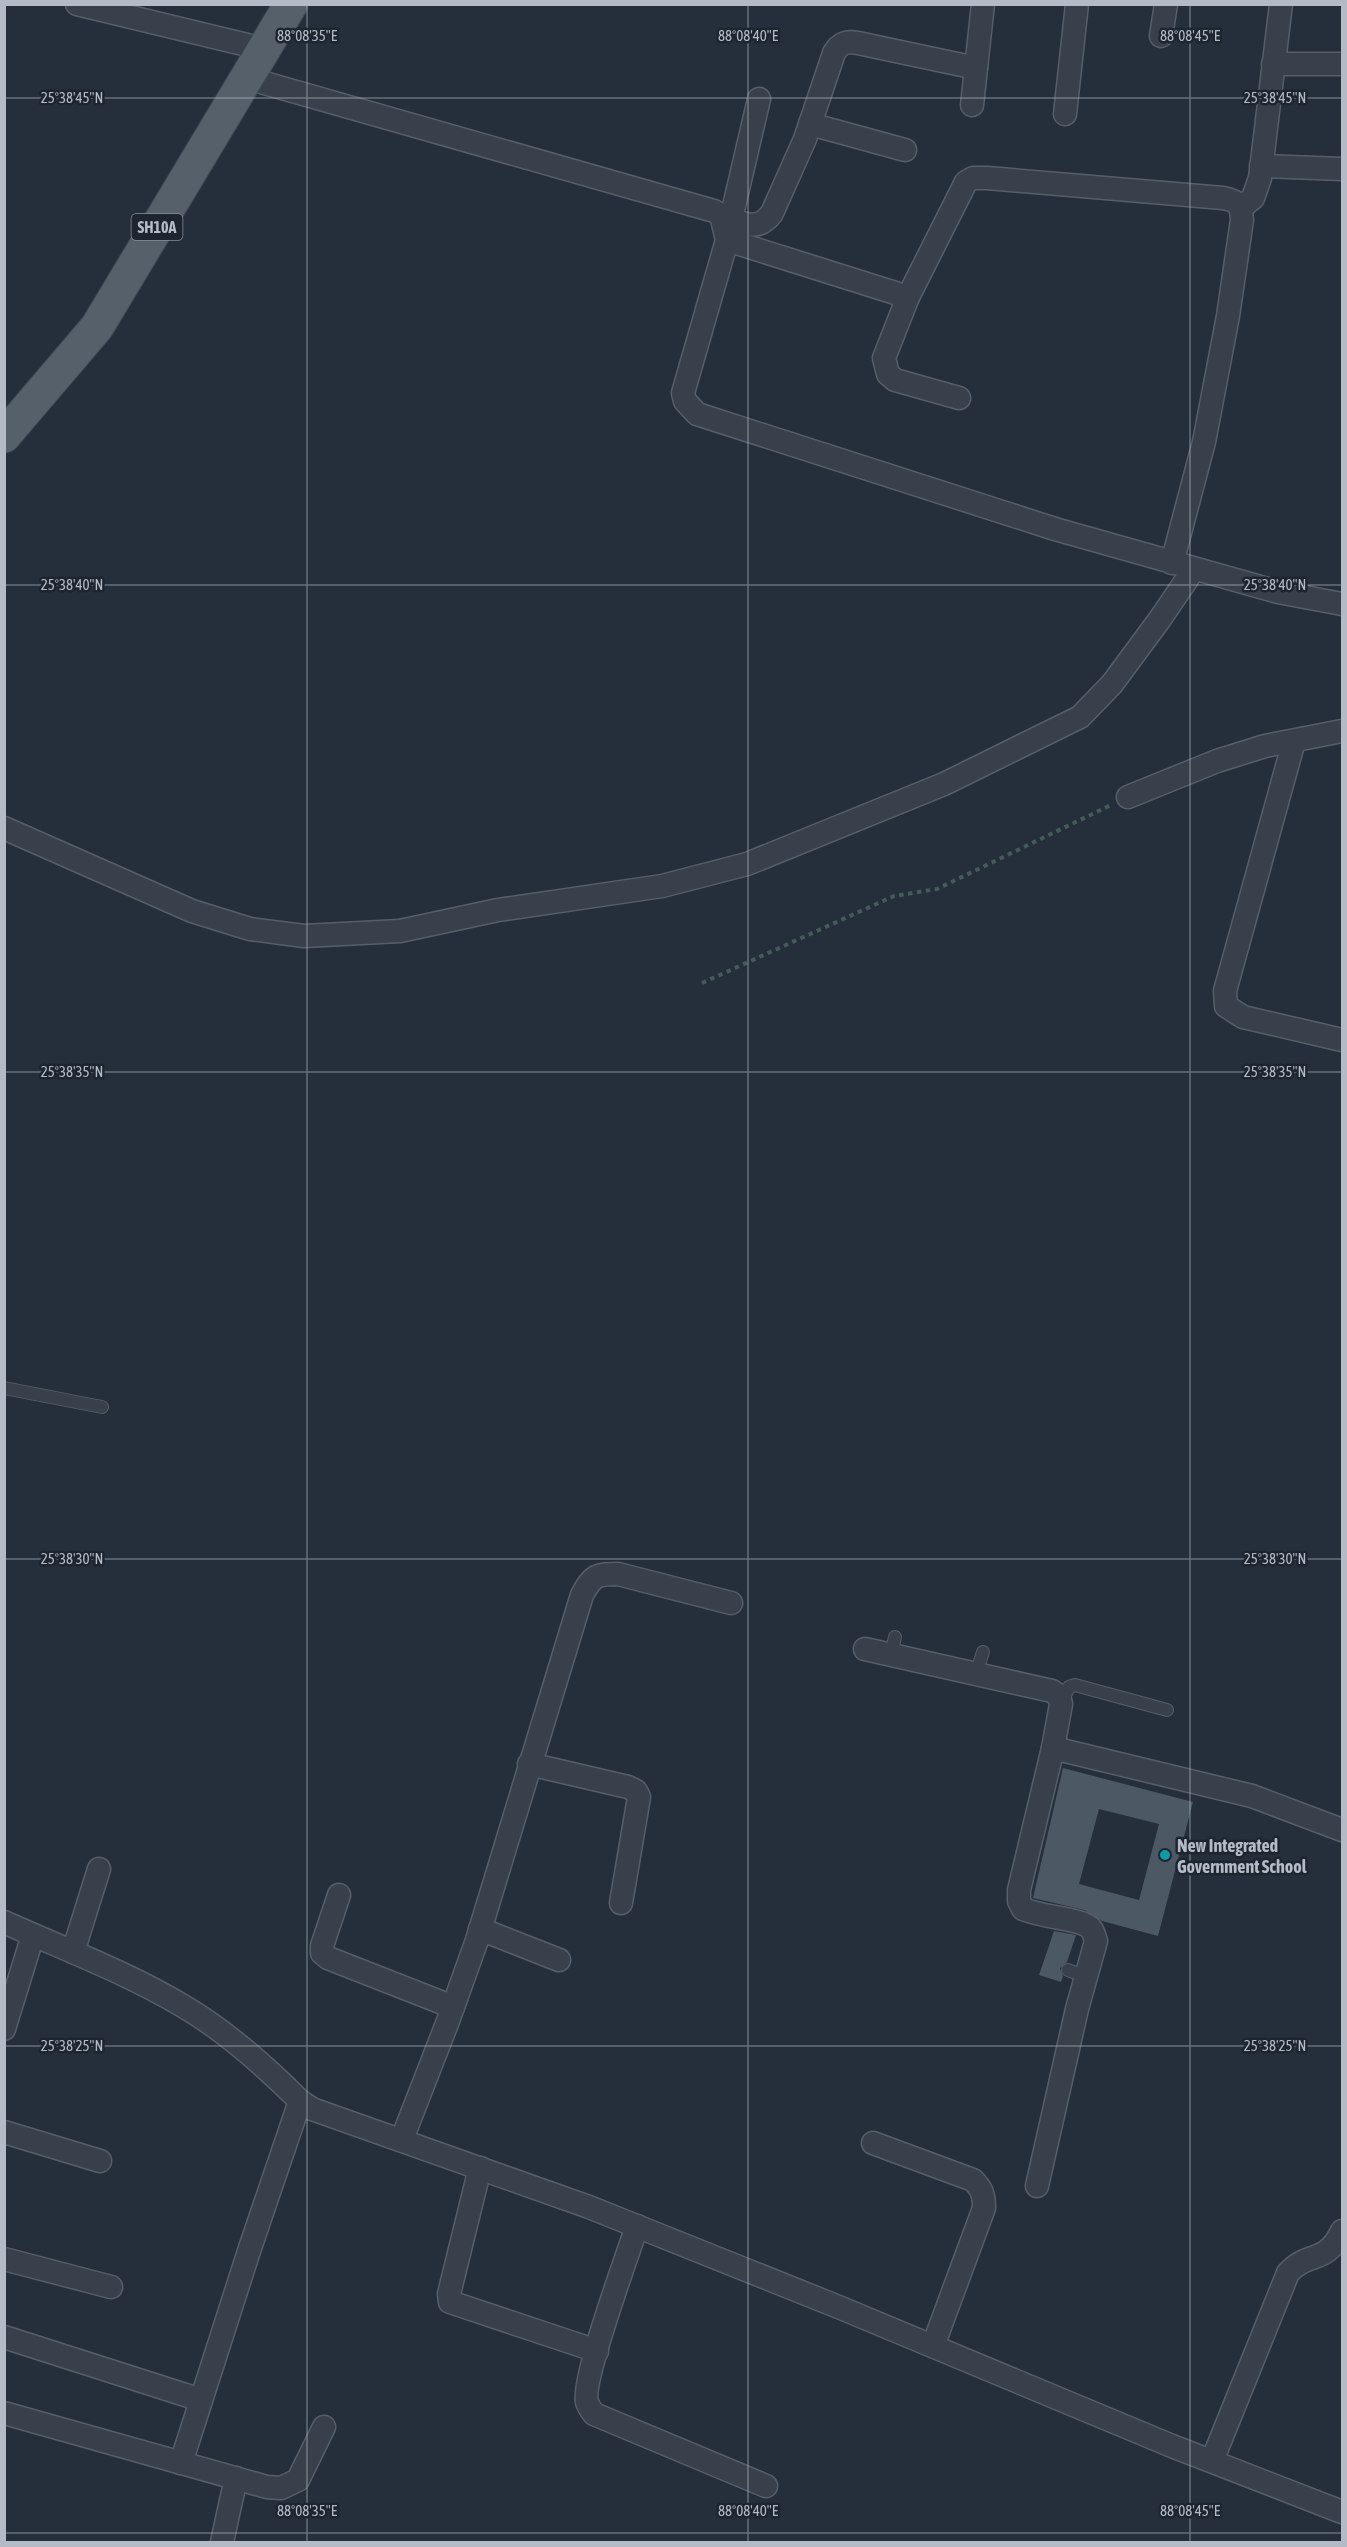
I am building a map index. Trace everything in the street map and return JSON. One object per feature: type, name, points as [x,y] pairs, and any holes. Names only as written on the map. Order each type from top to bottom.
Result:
[{"type":"main road","name":"SH10A","points":[[4,436],[97,327],[291,4]]},
{"type":"street","points":[[76,4],[264,49]]},
{"type":"street","points":[[972,105],[983,4]]},
{"type":"street","points":[[1065,114],[1077,4]]},
{"type":"street","points":[[1161,36],[1166,4]]},
{"type":"street","points":[[1242,207],[1253,198],[1260,178],[1281,4]]},
{"type":"street","points":[[726,224],[751,225],[765,222],[771,213],[810,124],[834,53],[839,45],[848,42],[976,68]]},
{"type":"street","points":[[1273,64],[1342,64]]},
{"type":"street","points":[[247,78],[714,210],[726,224],[908,297]]},
{"type":"street","points":[[759,99],[683,393],[685,401],[697,414],[1055,529],[1278,592],[1342,604]]},
{"type":"street","points":[[810,124],[905,150]]},
{"type":"street","points":[[1261,166],[1342,169]]},
{"type":"street","points":[[959,398],[896,380],[886,369],[884,358],[908,297],[961,189],[973,178],[1237,201],[1242,207],[1242,220],[1228,316],[1206,430],[1172,563]]},
{"type":"street","points":[[4,828],[192,911],[250,929],[304,936],[400,931],[498,910],[662,886],[747,864],[944,784],[1080,717],[1112,684],[1161,619],[1194,569]]},
{"type":"street","points":[[1128,797],[1217,761],[1265,746],[1342,731]]},
{"type":"street","points":[[1294,741],[1225,991],[1226,1006],[1243,1017],[1342,1040]]},
{"type":"street","points":[[402,2139],[453,2007],[480,1929],[582,1595],[592,1578],[602,1574],[618,1574],[730,1603]]},
{"type":"street","points":[[865,1649],[893,1646],[976,1674],[1052,1691],[1059,1696],[1061,1704],[1053,1748],[1019,1890],[1019,1901],[1023,1910],[1086,1924],[1093,1930],[1096,1941],[1077,1973],[1037,2186]]},
{"type":"street","points":[[1053,1748],[1252,1796],[1342,1830]]},
{"type":"street","points":[[529,1764],[628,1787],[636,1791],[639,1797],[621,1903]]},
{"type":"street","points":[[73,1952],[99,1869]]},
{"type":"street","points":[[339,1895],[322,1946],[322,1953],[328,1958],[453,2007]]},
{"type":"street","points":[[4,1922],[73,1952],[184,2006],[225,2035],[312,2109],[402,2139],[637,2226],[1342,2512]]},
{"type":"street","points":[[480,1929],[559,1960]]},
{"type":"street","points":[[4,2029],[33,1935]]},
{"type":"street","points":[[181,2463],[300,2101]]},
{"type":"street","points":[[4,2132],[100,2161]]},
{"type":"street","points":[[873,2143],[973,2180],[981,2187],[984,2197],[984,2208],[933,2346]]},
{"type":"street","points":[[480,2168],[449,2294],[450,2302],[597,2351]]},
{"type":"street","points":[[637,2226],[597,2351],[586,2390],[586,2402],[594,2414],[766,2486]]},
{"type":"street","points":[[1212,2461],[1288,2273],[1297,2264],[1339,2248]]},
{"type":"street","points":[[4,2259],[111,2287]]},
{"type":"street","points":[[4,2337],[201,2400]]},
{"type":"street","points":[[4,2413],[267,2487],[281,2488],[290,2486],[298,2480],[324,2427]]},
{"type":"street","points":[[222,2542],[236,2478]]},
{"type":"lane","points":[[4,1388],[102,1407]]},
{"type":"lane","points":[[976,1674],[982,1653]]},
{"type":"lane","points":[[1061,1704],[1069,1687],[1075,1685],[1167,1710]]},
{"type":"path","points":[[702,983],[894,896],[929,892],[946,885],[1128,797]]},
{"type":"building","name":"New Integrated Government School","points":[[1063,1768],[1193,1802],[1158,1936],[1102,1921],[1084,1910],[1033,1898]],"holes":[[[1099,1809],[1159,1824],[1139,1900],[1079,1884]]]},
{"type":"building","points":[[1054,1931],[1076,1935],[1067,1962],[1060,1968],[1063,1976],[1061,1982],[1039,1975]]},
{"type":"place","name":"New Integrated Government School","points":[[1165,1855]]}]
